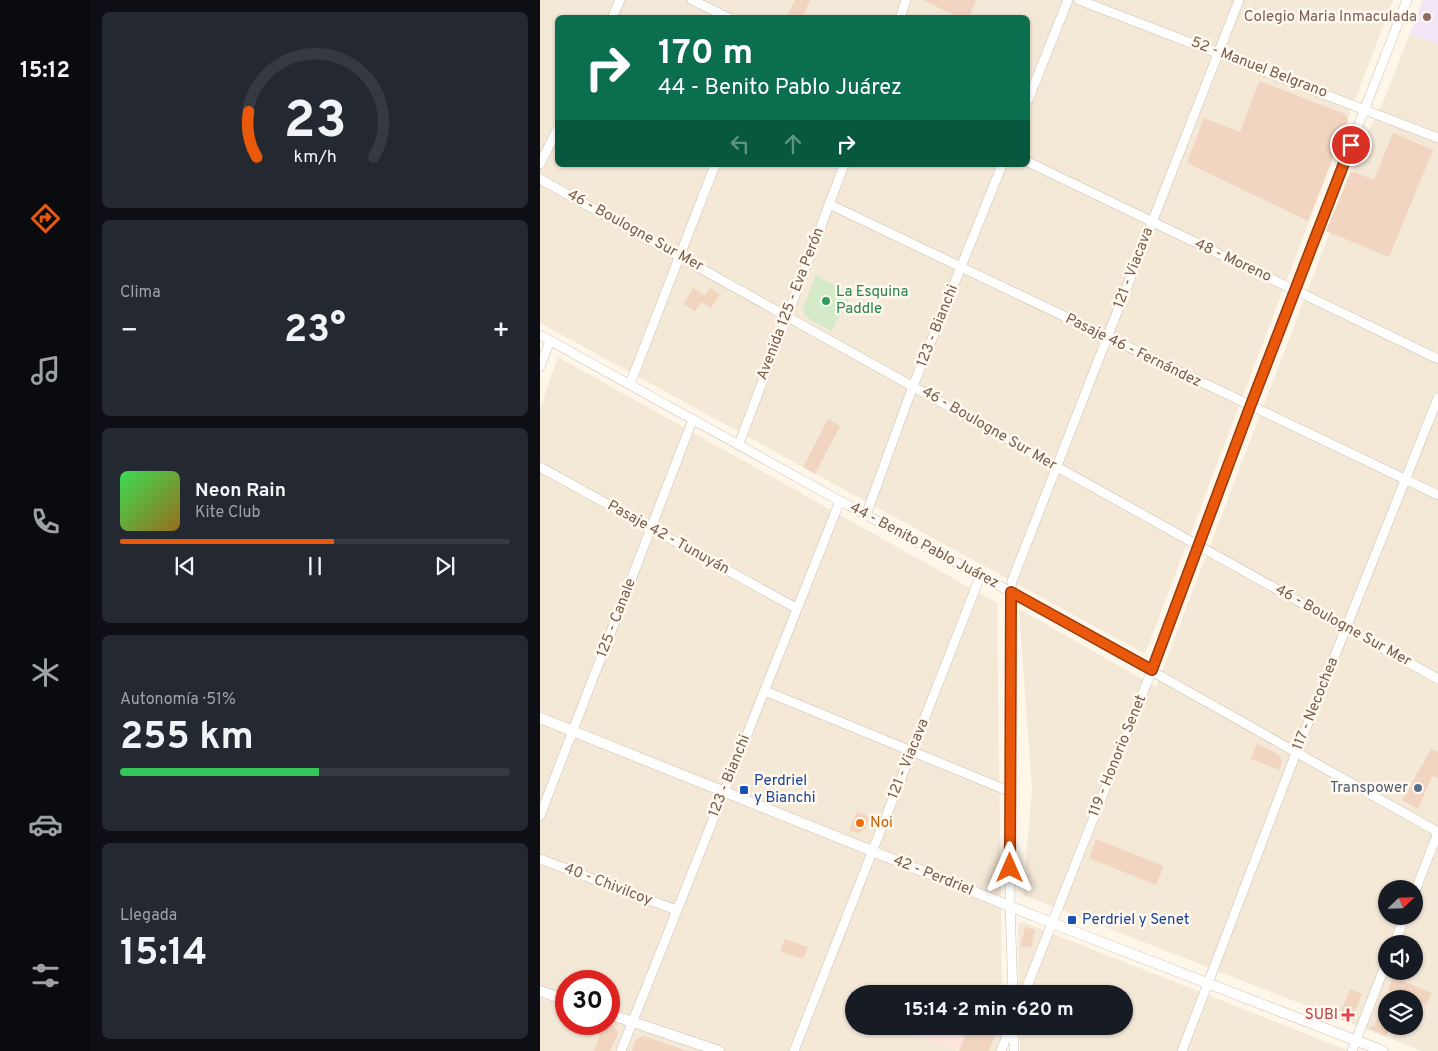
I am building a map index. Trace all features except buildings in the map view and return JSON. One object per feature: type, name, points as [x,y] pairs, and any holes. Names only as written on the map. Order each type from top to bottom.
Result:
[{"type":"street","points":[[613,15],[620,0]]},
{"type":"street","points":[[692,0],[723,15]]},
{"type":"street","points":[[901,15],[906,0]]},
{"type":"street","points":[[1030,95],[1068,0]]},
{"type":"street","name":"52 - Manuel Belgrano","points":[[1079,0],[1438,138]]},
{"type":"street","name":"121 - Viacava","points":[[1013,985],[1010,906],[1012,581],[1238,0]]},
{"type":"street","name":"119 - Honorio Senet","points":[[1028,985],[1152,670],[1294,290],[1407,0]]},
{"type":"street","points":[[540,164],[555,134]]},
{"type":"street","name":"48 - Moreno","points":[[1030,163],[1438,359]]},
{"type":"street","points":[[630,384],[714,167]]},
{"type":"street","name":"Avenida 125 - Eva Perón","points":[[739,444],[843,167]]},
{"type":"street","name":"123 - Bianchi","points":[[866,515],[913,386],[1001,167]]},
{"type":"street","name":"46 - Boulogne Sur Mer","points":[[540,179],[1438,679]]},
{"type":"street","name":"Pasaje 46 - Fernández","points":[[829,204],[1250,407],[1438,495]]},
{"type":"street","name":"44 - Benito Pablo Juárez","points":[[540,335],[840,501],[1152,670],[1438,832]]},
{"type":"street","points":[[540,367],[550,341]]},
{"type":"street","name":"117 - Necochea","points":[[1182,1051],[1296,753],[1438,398]]},
{"type":"street","name":"125 - Canale","points":[[540,816],[693,419]]},
{"type":"street","name":"Pasaje 42 - Tunuyán","points":[[540,467],[796,608]]},
{"type":"street","name":"123 - Bianchi","points":[[620,1051],[840,501]]},
{"type":"street","name":"121 - Viacava","points":[[794,1051],[980,577]]},
{"type":"street","points":[[764,691],[1010,792]]},
{"type":"street","name":"42 - Perdriel","points":[[540,718],[872,852],[1383,1051]]},
{"type":"street","points":[[1419,880],[1438,832]]},
{"type":"street","name":"40 - Chivilcoy","points":[[540,859],[676,910]]},
{"type":"street","points":[[1352,1051],[1379,980]]},
{"type":"street","points":[[540,991],[555,996]]},
{"type":"street","points":[[620,1018],[719,1051]]},
{"type":"street","points":[[1001,1051],[1008,1035]]},
{"type":"street","points":[[1013,1035],[1014,1051]]},
{"type":"shaded area","points":[[540,0],[1393,0],[1145,654],[540,323]]},
{"type":"shaded area","points":[[1423,0],[1438,0],[1438,1051],[1422,1051],[1381,1035],[1423,1035],[1423,990],[1378,990],[1378,1034],[1023,895],[1032,789],[1019,609],[1156,687],[1369,130],[1384,100]]},
{"type":"shaded area","name":"Colegio Maria Inmaculada","points":[[1423,0],[1438,0],[1438,44],[1410,34]]},
{"type":"shaded area","points":[[558,357],[997,603],[1002,985],[845,985],[845,1035],[1002,1035],[1002,1051],[540,1051],[540,408]]},
{"type":"shaded area","points":[[1023,922],[1349,1051],[1020,1051],[1020,1035],[1133,1035],[1133,985],[1019,985],[1018,923]]},
{"type":"shaded area","points":[[907,1035],[965,1035],[959,1051]]},
{"type":"green space","name":"La Esquina Paddle","points":[[816,275],[851,295],[831,331],[805,316],[803,307]]},
{"type":"place","name":"Colegio Maria Inmaculada","points":[[1427,17]]},
{"type":"place","name":"La Esquina Paddle","points":[[826,301]]},
{"type":"place","name":"Transpower","points":[[1418,788]]},
{"type":"place","name":"Perdriel y Bianchi","points":[[744,790]]},
{"type":"place","name":"Noi","points":[[860,823]]},
{"type":"place","name":"Perdriel y Senet","points":[[1072,920]]},
{"type":"place","name":"SUBI","points":[[1348,1015]]},
{"type":"route","points":[[1010,868],[1011,592],[1152,670],[1294,290],[1351,145]]}]
